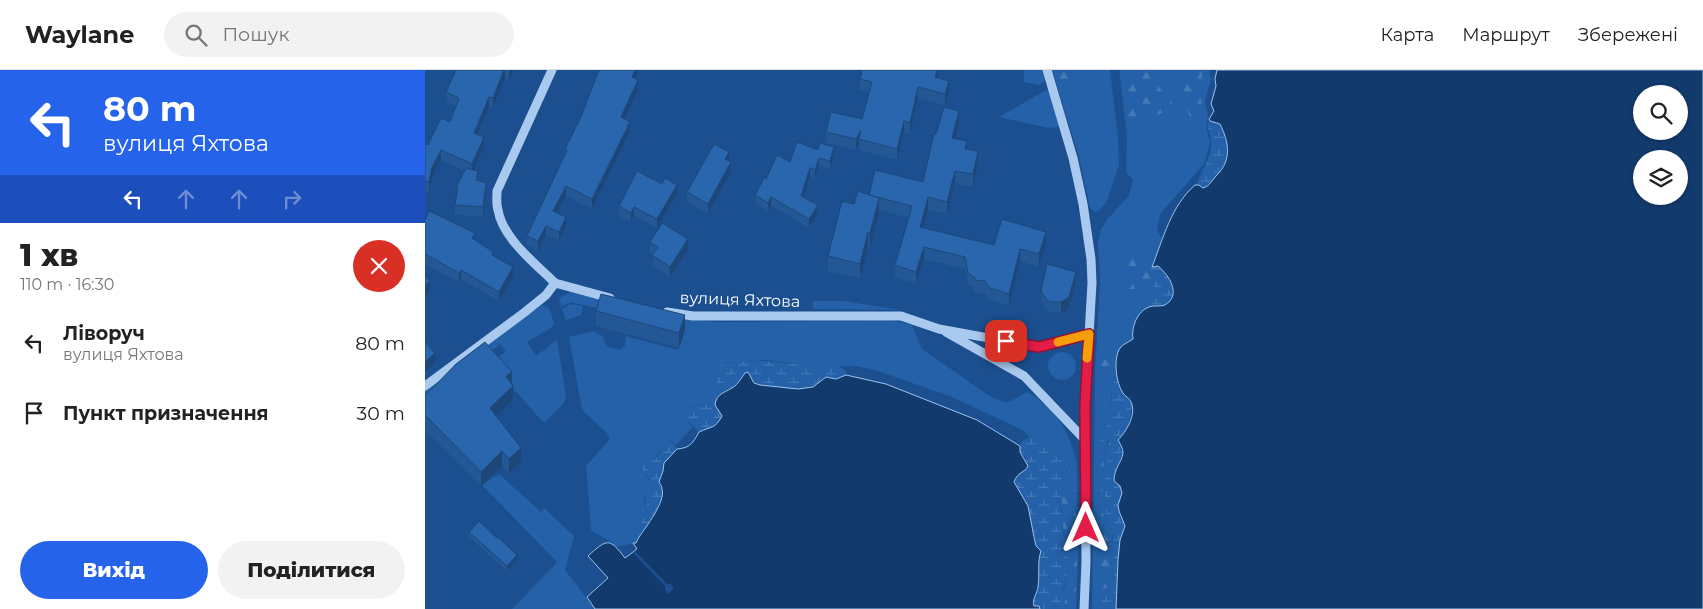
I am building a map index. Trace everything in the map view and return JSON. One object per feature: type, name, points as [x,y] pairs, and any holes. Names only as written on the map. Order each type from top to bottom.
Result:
[{"type":"street","points":[[552,70],[497,190],[497,210],[504,226],[517,245],[555,283],[619,300]]},
{"type":"street","points":[[1047,70],[1073,158],[1087,225],[1092,283],[1085,406],[1084,609]]},
{"type":"street","points":[[425,386],[525,312],[546,295],[555,283]]},
{"type":"street","name":"вулиця Яхтова","points":[[654,309],[693,316],[901,316],[939,329],[1039,347],[1089,334]]},
{"type":"street","points":[[939,329],[1024,376],[1086,441]]},
{"type":"green space","points":[[1024,70],[1042,70],[1045,81],[1039,85],[1024,82]]},
{"type":"green space","points":[[1052,70],[1110,70],[1118,136],[1119,165],[1107,201],[1099,211],[1095,212],[1090,208],[1079,157]]},
{"type":"green space","points":[[1059,70],[1084,70],[1085,81],[1066,90],[1060,89],[1056,79],[1056,72]]},
{"type":"green space","points":[[1119,70],[1209,70],[1211,79],[1205,101],[1208,115],[1206,126],[1210,143],[1204,164],[1160,214],[1157,230],[1162,239],[1157,254],[1158,307],[1149,307],[1136,320],[1132,334],[1133,339],[1127,343],[1116,369],[1117,376],[1114,378],[1110,406],[1113,416],[1105,453],[1109,462],[1109,468],[1104,484],[1107,521],[1113,531],[1111,561],[1114,577],[1113,586],[1102,594],[1096,609],[1092,609],[1095,370],[1100,282],[1098,243],[1101,229],[1129,195],[1133,180],[1126,172],[1127,135]]},
{"type":"green space","points":[[1128,70],[1156,70],[1160,88],[1172,102],[1171,109],[1136,124],[1130,123],[1126,113]]},
{"type":"green space","points":[[1189,70],[1202,70],[1203,88],[1200,95],[1205,115],[1204,120],[1197,122],[1191,119],[1179,95],[1168,91],[1165,85],[1168,78],[1179,82],[1192,82]]},
{"type":"green space","points":[[1048,89],[1060,127],[1049,128],[999,117]]},
{"type":"green space","points":[[1214,121],[1222,130],[1228,154],[1219,173],[1210,184],[1203,188],[1197,184],[1211,150],[1207,125],[1208,122]]},
{"type":"green space","points":[[1132,256],[1141,260],[1141,265],[1153,278],[1153,285],[1142,293],[1136,289],[1130,289],[1122,277],[1122,263]]},
{"type":"green space","points":[[1158,266],[1168,278],[1173,292],[1172,298],[1168,303],[1152,307],[1150,296],[1155,280],[1151,269]]},
{"type":"green space","points":[[571,292],[692,320],[718,322],[901,322],[912,325],[922,349],[991,397],[1007,403],[1027,392],[1037,398],[1061,422],[1071,442],[1077,465],[1078,562],[1076,609],[1062,609],[1062,594],[1066,582],[1069,548],[1062,529],[1063,515],[1060,504],[1067,472],[1043,441],[1030,437],[1022,430],[952,397],[878,371],[856,366],[819,367],[765,360],[741,363],[731,362],[721,370],[720,395],[715,405],[692,407],[686,413],[685,418],[693,427],[676,445],[673,441],[668,441],[647,469],[645,474],[652,483],[644,492],[644,501],[647,509],[638,541],[616,547],[591,530],[586,466],[610,439],[607,433],[582,410],[569,337],[594,331],[602,336],[607,347],[620,350],[625,346],[626,336],[678,350],[685,330],[571,302],[561,307],[559,298]]},
{"type":"green space","points":[[813,301],[843,301],[901,310],[813,309]]},
{"type":"green space","points":[[570,304],[583,306],[581,315],[566,320],[562,309]]},
{"type":"green space","points":[[542,305],[549,309],[554,324],[551,328],[527,342],[536,356],[557,340],[566,396],[564,403],[546,421],[541,420],[491,363],[506,351],[500,344],[456,378],[425,410],[425,391]]},
{"type":"green space","points":[[1103,343],[1112,356],[1114,376],[1107,369],[1100,375],[1096,372],[1098,349]]},
{"type":"green space","points":[[1062,352],[1072,356],[1076,366],[1072,376],[1062,380],[1052,376],[1048,366],[1052,356]]},
{"type":"green space","points":[[753,360],[819,367],[837,366],[847,373],[840,378],[826,377],[813,387],[798,389],[760,385],[745,373],[733,387],[720,395],[717,378],[721,365]]},
{"type":"green space","points":[[1117,376],[1122,390],[1132,404],[1128,428],[1119,443],[1122,453],[1114,476],[1114,481],[1120,486],[1122,491],[1119,508],[1125,530],[1118,560],[1116,609],[1096,609],[1102,594],[1113,586],[1114,577],[1111,561],[1113,531],[1107,521],[1104,484],[1109,468],[1105,449],[1109,442],[1105,428],[1113,416],[1110,406],[1112,381]]},
{"type":"green space","points":[[706,404],[715,405],[722,416],[715,427],[699,432],[685,418],[686,414],[689,409]]},
{"type":"green space","points":[[1099,435],[1103,440],[1102,453],[1104,464],[1100,473],[1104,503],[1103,517],[1110,534],[1107,554],[1111,573],[1110,586],[1107,588],[1099,588],[1095,580],[1095,438]]},
{"type":"green space","points":[[1030,437],[1043,441],[1053,455],[1062,460],[1068,478],[1062,490],[1060,509],[1063,515],[1062,529],[1069,548],[1067,575],[1062,594],[1062,609],[1040,609],[1038,606],[1033,605],[1038,587],[1038,556],[1028,506],[1014,482],[1018,474],[1023,470],[1025,458],[1020,452],[1020,446],[1023,440]]},
{"type":"green space","points":[[668,441],[673,442],[677,449],[663,466],[660,478],[661,499],[657,510],[640,535],[638,535],[637,530],[647,509],[644,492],[652,483],[642,468],[643,465],[657,457]]},
{"type":"green space","points":[[499,474],[541,512],[544,508],[574,536],[565,570],[595,609],[512,609],[557,562],[482,485]]},
{"type":"green space","points":[[1071,485],[1074,487],[1076,495],[1074,508],[1077,521],[1075,609],[1065,609],[1070,550],[1063,530],[1062,497],[1066,486]]},
{"type":"shaded area","points":[[1217,70],[1703,70],[1703,609],[1116,609],[1120,540],[1125,526],[1118,505],[1122,493],[1120,486],[1114,481],[1114,476],[1123,453],[1118,440],[1127,428],[1133,412],[1131,402],[1123,393],[1119,383],[1116,371],[1117,358],[1120,348],[1133,339],[1134,325],[1141,312],[1151,306],[1165,305],[1173,296],[1172,285],[1166,274],[1158,266],[1152,267],[1174,213],[1187,193],[1195,185],[1203,188],[1207,186],[1225,163],[1227,144],[1223,131],[1220,124],[1209,119],[1214,111],[1211,104],[1216,86]]},
{"type":"shaded area","points":[[748,372],[754,383],[798,389],[813,387],[826,377],[836,379],[846,375],[886,384],[977,420],[1020,446],[1020,452],[1028,466],[1017,476],[1014,482],[1028,506],[1036,546],[1041,551],[1038,587],[1034,599],[1034,606],[1039,606],[1040,609],[595,609],[587,597],[608,578],[588,556],[600,546],[608,543],[615,546],[625,558],[637,549],[633,543],[636,543],[655,514],[661,500],[662,488],[659,482],[664,463],[677,449],[691,444],[699,432],[713,427],[717,423],[722,416],[715,405],[717,398],[735,386],[745,373]]},
{"type":"pier","points":[[635,551],[667,584],[671,584],[674,588],[668,594],[665,586],[633,553]]},
{"type":"building","points":[[456,70],[504,70],[493,98],[489,97],[474,133],[484,137],[472,164],[441,150],[432,167],[429,182],[425,181],[425,144],[428,145],[441,118],[450,122],[459,98],[446,92]]},
{"type":"building","points":[[599,70],[635,70],[632,77],[638,80],[621,117],[630,122],[592,199],[566,186],[553,211],[566,217],[559,232],[546,226],[538,241],[527,236],[567,150],[565,149],[580,119]]},
{"type":"building","points":[[862,70],[937,70],[935,77],[949,81],[945,94],[918,87],[910,123],[904,121],[897,149],[859,139],[861,130],[856,139],[826,132],[831,112],[862,119],[872,82],[860,79]]},
{"type":"building","points":[[944,107],[959,111],[952,138],[967,141],[965,149],[978,151],[973,174],[955,171],[947,202],[928,197],[920,227],[994,245],[1002,219],[1046,232],[1039,254],[1020,249],[1009,294],[990,288],[984,280],[976,281],[968,273],[965,257],[924,247],[916,272],[895,265],[912,206],[869,195],[875,170],[923,182],[934,134],[936,134]]},
{"type":"building","points":[[797,142],[818,150],[820,143],[834,147],[830,161],[819,158],[815,170],[810,168],[801,196],[818,205],[809,219],[771,197],[768,203],[755,195],[764,178],[766,179],[777,155],[790,162]]},
{"type":"building","points":[[714,144],[729,152],[725,159],[731,162],[708,204],[687,192]]},
{"type":"building","points":[[466,168],[478,171],[476,180],[486,183],[483,207],[455,205],[458,183]]},
{"type":"building","points":[[637,171],[662,184],[665,178],[677,185],[657,219],[634,207],[631,213],[619,206]]},
{"type":"building","points":[[858,191],[879,198],[860,264],[828,256],[842,201],[854,204]]},
{"type":"building","points":[[429,211],[475,233],[472,238],[493,252],[492,255],[513,267],[499,292],[461,270],[459,273],[425,254],[425,220]]},
{"type":"building","points":[[662,223],[688,239],[670,267],[652,255],[658,247],[650,242]]},
{"type":"building","points":[[1047,264],[1076,272],[1069,297],[1061,302],[1050,302],[1041,291]]},
{"type":"building","points":[[425,276],[430,281],[425,286]]},
{"type":"building","points":[[601,294],[685,315],[679,333],[596,311]]},
{"type":"building","points":[[425,342],[435,353],[425,362]]},
{"type":"building","points":[[485,342],[512,372],[506,376],[513,386],[490,408],[521,448],[509,459],[502,451],[481,472],[425,415],[425,396],[456,364]]},
{"type":"building","points":[[479,521],[517,555],[507,566],[469,532]]},
{"type":"slow traffic","points":[[1058,342],[1089,334],[1087,358]]},
{"type":"route","points":[[1006,341],[1039,347],[1089,334],[1085,406],[1086,528]]}]
